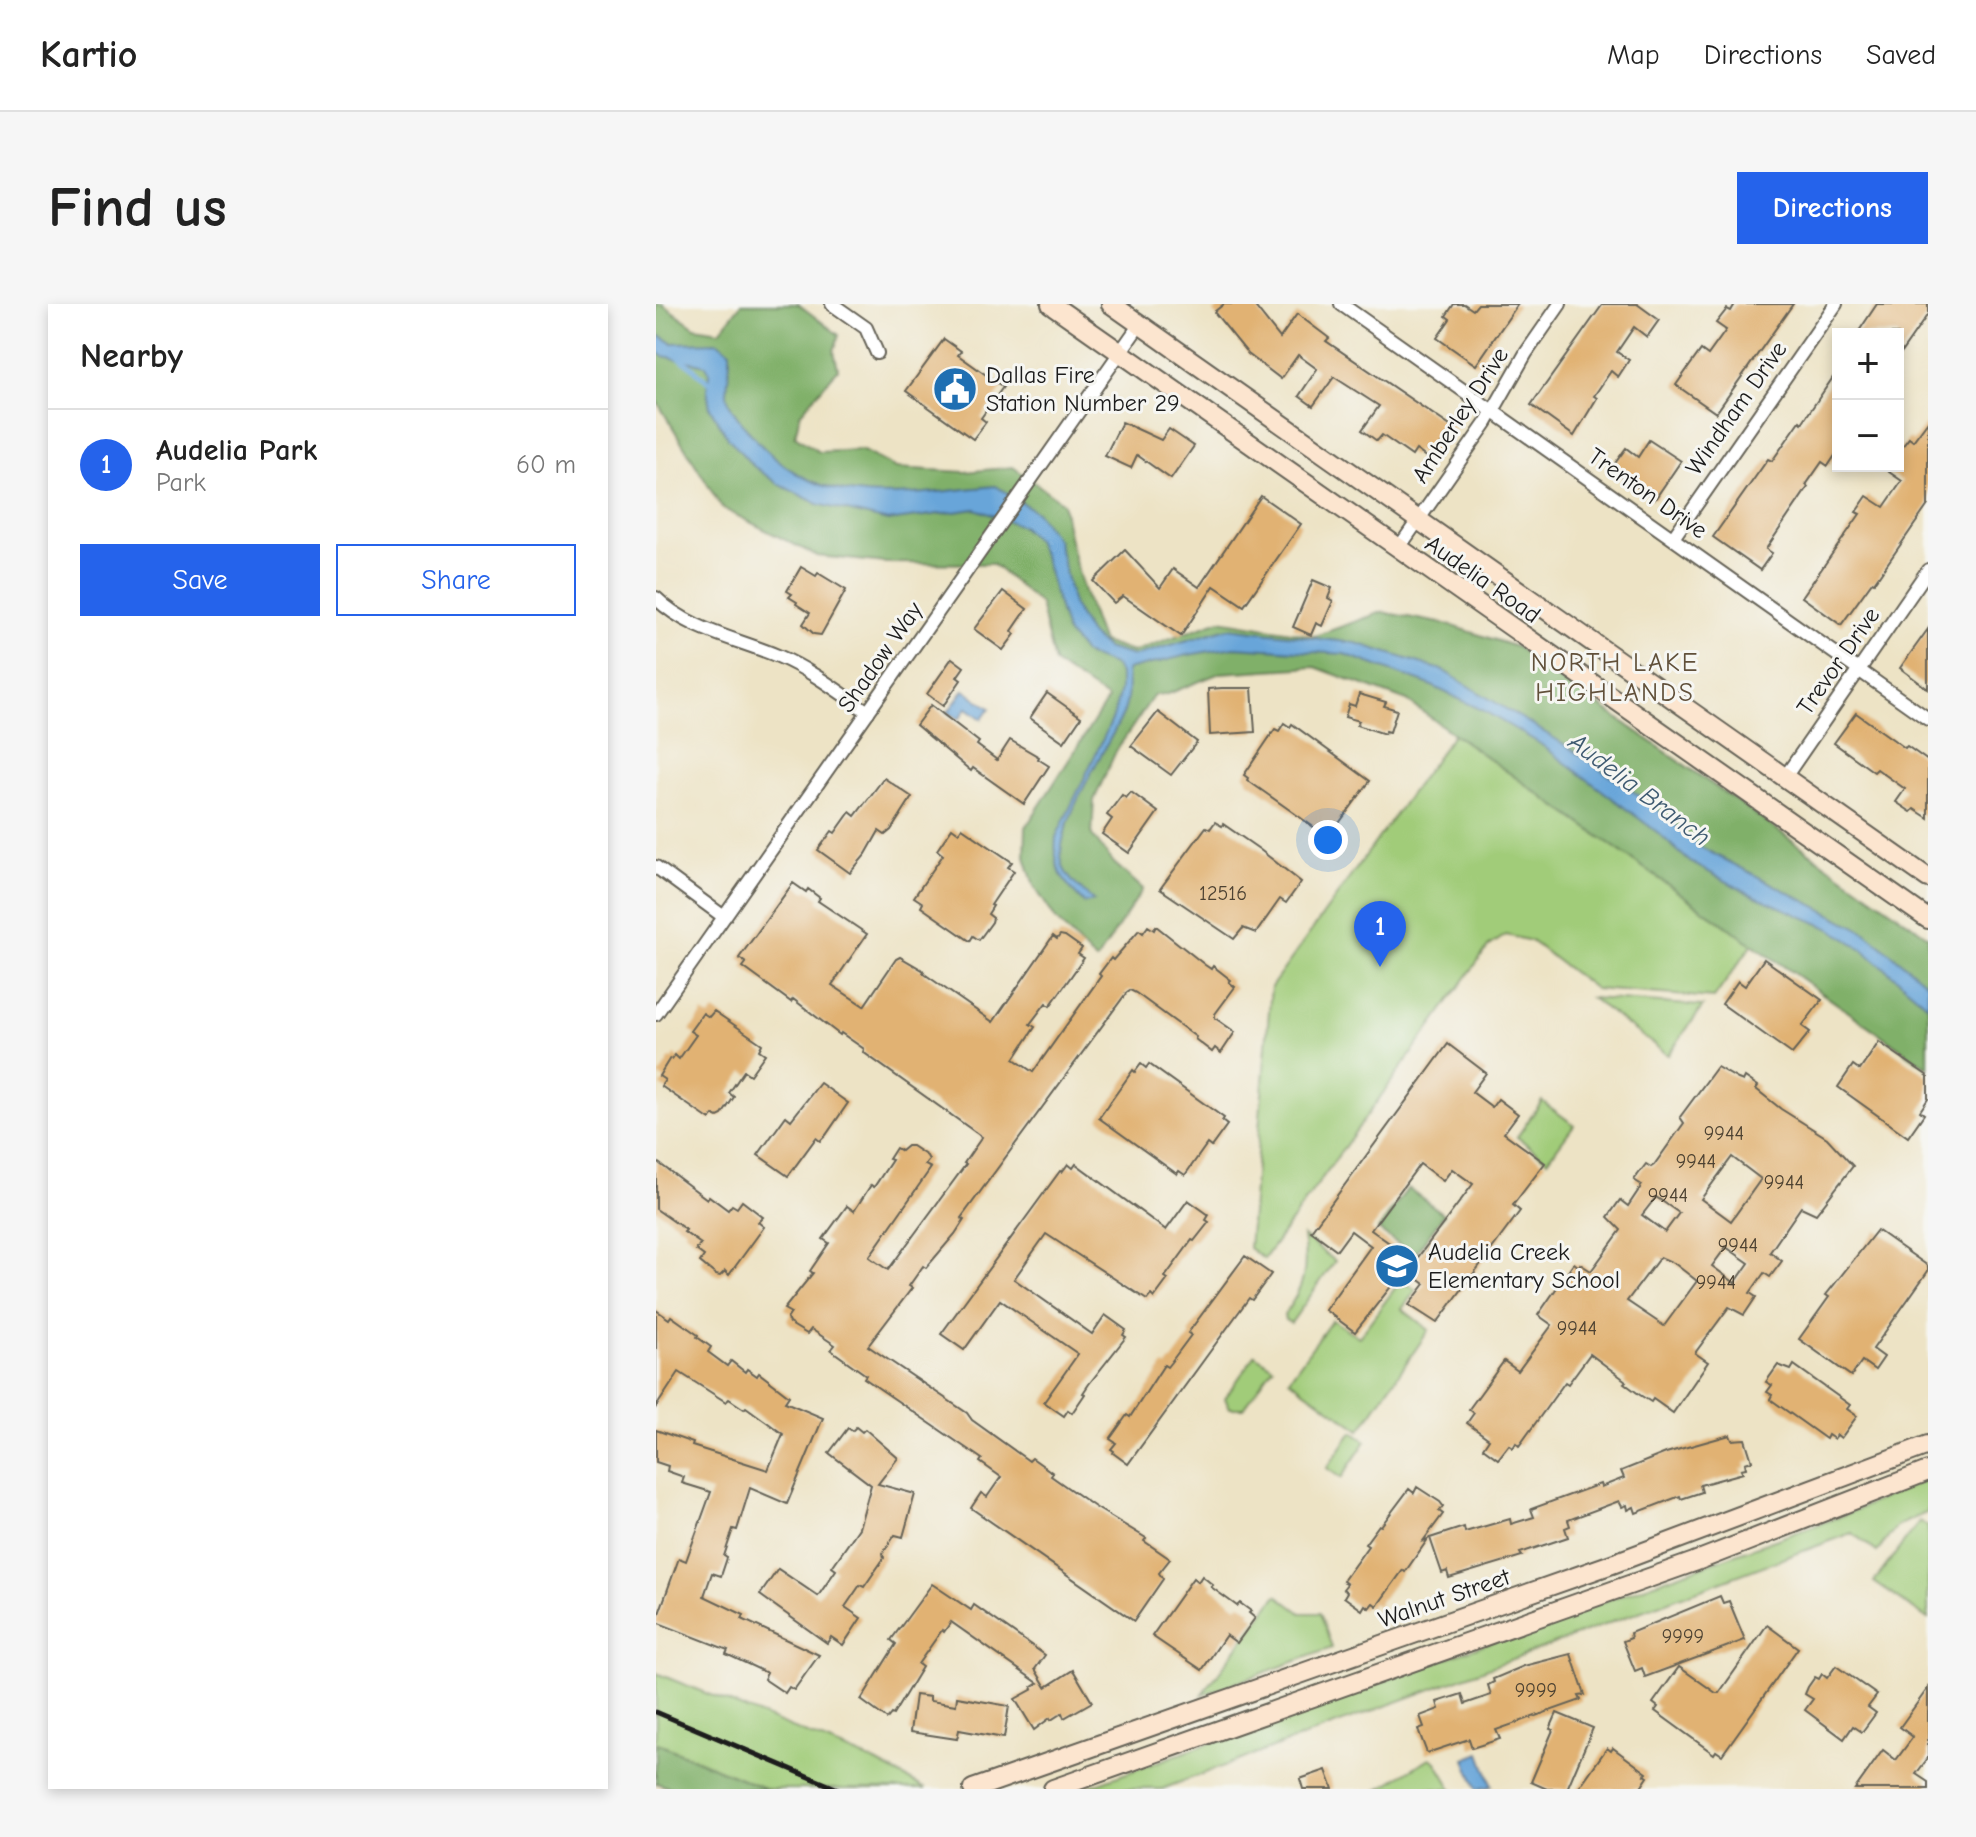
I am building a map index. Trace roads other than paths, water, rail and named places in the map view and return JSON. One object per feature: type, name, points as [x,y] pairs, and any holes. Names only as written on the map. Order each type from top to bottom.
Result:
[{"type":"main road","name":"Audelia Road","points":[[1051,304],[1928,919]]},
{"type":"main road","name":"Audelia Road","points":[[1111,304],[1928,878]]},
{"type":"main road","points":[[1491,614],[1512,585]]},
{"type":"main road","points":[[1514,629],[1533,600]]},
{"type":"main road","points":[[1766,805],[1785,777]]},
{"type":"main road","name":"Walnut Street","points":[[973,1789],[1612,1564],[1928,1445]]},
{"type":"main road","name":"Walnut Street","points":[[1053,1789],[1694,1562],[1928,1471]]},
{"type":"main road","points":[[1350,1656],[1359,1681]]},
{"type":"street","points":[[832,304],[866,328],[877,353]]},
{"type":"street","name":"Trenton Drive","points":[[1341,304],[1928,719]]},
{"type":"street","name":"Amberley Drive","points":[[1398,549],[1493,411],[1526,353],[1560,304]]},
{"type":"street","name":"Windham Drive","points":[[1673,538],[1836,304]]},
{"type":"street","name":"Shadow Way","points":[[656,1014],[1140,324]]},
{"type":"street","name":"Trevor Drive","points":[[1785,777],[1928,570]]},
{"type":"street","points":[[656,598],[684,619],[809,671],[868,712]]},
{"type":"street","points":[[656,867],[724,917]]},
{"type":"water","points":[[656,334],[673,343],[718,342],[730,351],[727,394],[733,410],[778,461],[805,478],[834,489],[865,494],[896,495],[996,486],[1036,512],[1058,541],[1073,605],[1089,633],[1106,648],[1134,656],[1228,628],[1356,643],[1442,670],[1567,746],[1650,803],[1702,848],[1864,931],[1928,984],[1928,1005],[1861,948],[1831,929],[1748,893],[1690,862],[1657,832],[1539,743],[1484,711],[1430,685],[1344,654],[1234,647],[1127,670],[1127,698],[1123,714],[1074,809],[1062,847],[1062,863],[1067,874],[1094,901],[1084,903],[1061,874],[1056,858],[1056,837],[1113,718],[1120,690],[1120,674],[1114,665],[1085,654],[1066,632],[1036,540],[1021,526],[976,509],[888,521],[818,504],[778,484],[752,465],[728,438],[710,408],[706,365],[663,356],[656,351]]},
{"type":"water","points":[[964,690],[990,708],[982,719],[967,708],[959,719],[948,712]]},
{"type":"water","points":[[1480,1753],[1492,1786],[1477,1789],[1465,1759]]},
{"type":"waterway","name":"Audelia Branch","points":[[675,355],[713,387]]},
{"type":"railway","points":[[656,1712],[838,1789]]},
{"type":"place","name":"Dallas Fire Station Number 29","points":[[955,389]]},
{"type":"place","name":"Audelia Park","points":[[1380,967]]},
{"type":"place","name":"Audelia Creek Elementary School","points":[[1397,1266]]},
{"type":"district","name":"NORTH LAKE HIGHLANDS","points":[[1615,677]]}]
